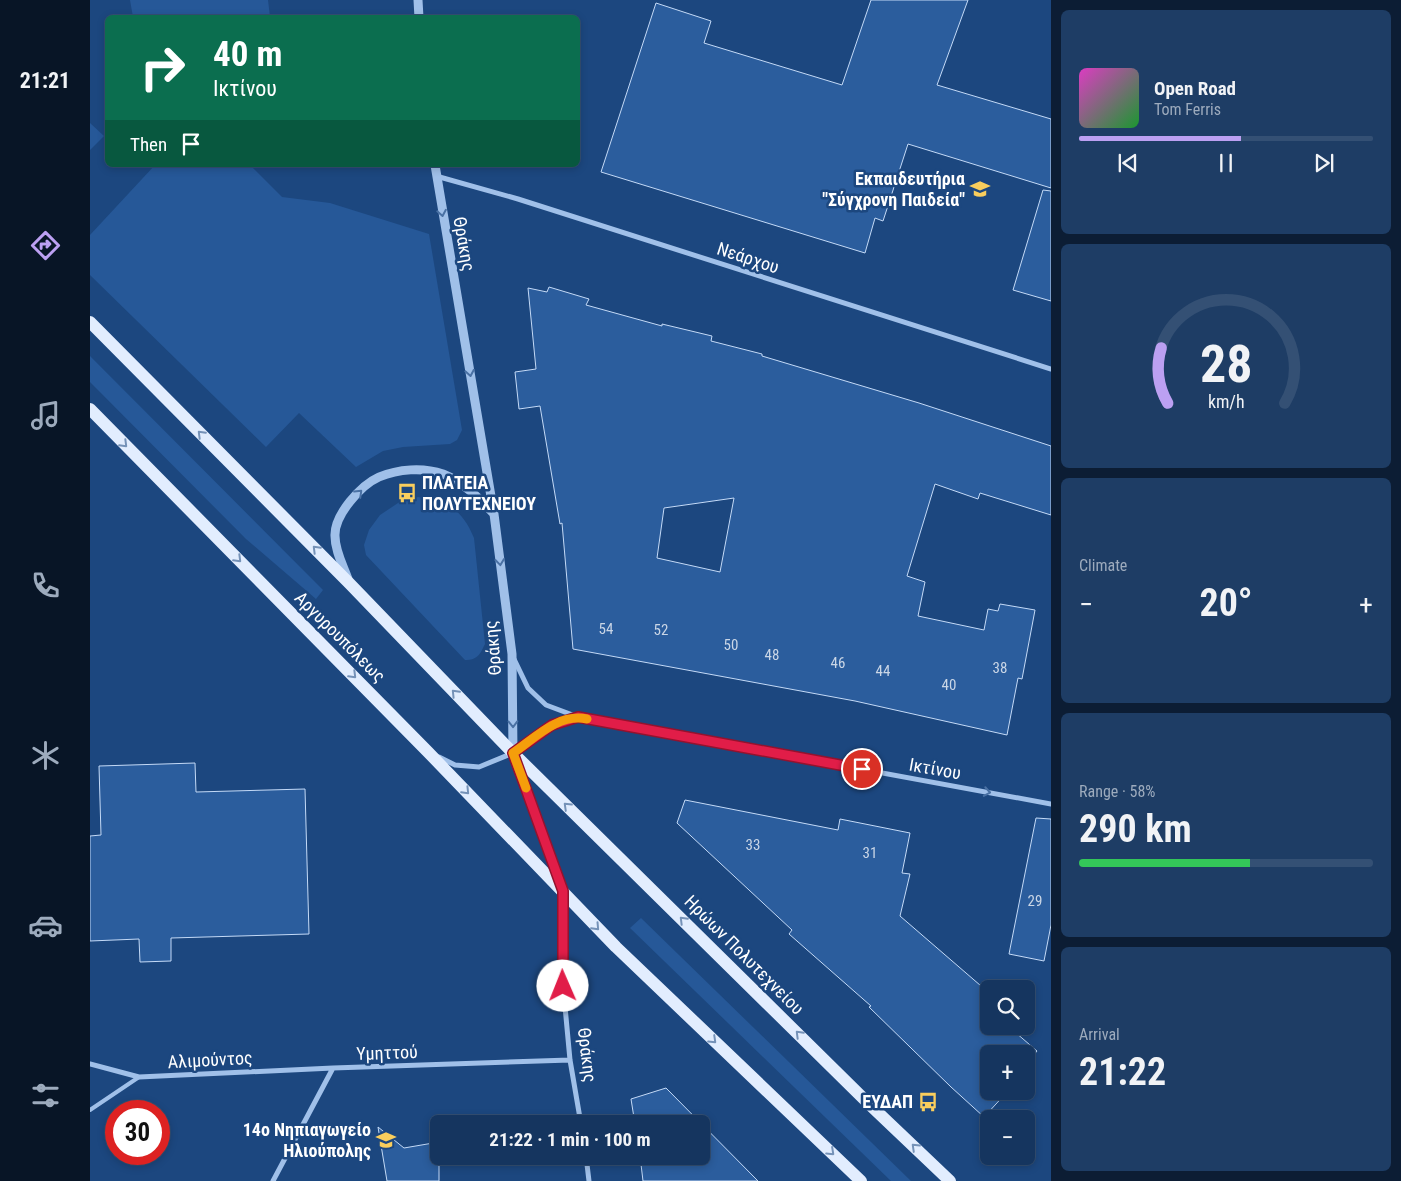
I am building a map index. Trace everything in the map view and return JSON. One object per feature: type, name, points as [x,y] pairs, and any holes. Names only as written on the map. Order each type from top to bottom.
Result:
[{"type":"main road","points":[[90,322],[350,584],[513,753]]},
{"type":"main road","name":"Αργυρουπόλεως","points":[[90,409],[563,891]]},
{"type":"main road","name":"Ηρώων Πολυτεχνείου","points":[[513,753],[869,1104],[950,1181]]},
{"type":"main road","points":[[563,891],[616,947],[861,1181]]},
{"type":"street","points":[[418,0],[419,15]]},
{"type":"street","name":"Θράκης","points":[[435,167],[494,514],[512,654],[513,753],[563,891],[563,986],[570,1060],[579,1115]]},
{"type":"street","name":"Νεάρχου","points":[[436,176],[518,199],[1051,369]]},
{"type":"street","points":[[350,584],[338,554],[335,535],[337,522],[346,506],[378,478],[396,472],[419,470],[442,474],[458,482],[494,514]]},
{"type":"street","name":"Ικτίνου","points":[[512,654],[528,688],[546,705],[578,717],[1051,804]]},
{"type":"street","name":"Ικτίνου","points":[[428,752],[455,765],[479,767],[513,753],[552,725],[578,717]]},
{"type":"street","name":"Υμηττού","points":[[273,1181],[334,1068],[570,1060]]},
{"type":"street","name":"Αλιμούντος","points":[[90,1064],[139,1078],[334,1068]]},
{"type":"street","points":[[587,1165],[589,1181]]},
{"type":"lane","points":[[90,1110],[139,1078]]},
{"type":"shaded area","points":[[130,0],[268,0],[270,15],[133,15]]},
{"type":"shaded area","points":[[90,123],[104,136],[90,150]]},
{"type":"shaded area","points":[[153,167],[252,167],[282,197],[330,203],[429,234],[462,430],[457,440],[450,444],[403,447],[383,451],[356,467],[299,413],[266,447],[90,275],[90,235]]},
{"type":"shaded area","points":[[90,356],[323,590],[316,599],[246,539],[90,382]]},
{"type":"shaded area","points":[[418,497],[438,501],[453,508],[464,520],[474,538],[485,644],[476,658],[465,660],[366,555],[364,545],[369,530],[380,515],[401,501]]},
{"type":"shaded area","points":[[641,918],[911,1181],[891,1181],[630,928]]},
{"type":"building","points":[[871,0],[968,0],[937,85],[1051,119],[1051,188],[908,144],[883,221],[875,218],[865,253],[601,172],[656,3],[711,21],[704,43],[842,85]]},
{"type":"building","points":[[1043,190],[1051,191],[1051,301],[1013,290]]},
{"type":"building","points":[[549,287],[589,299],[586,305],[662,326],[662,324],[712,336],[711,341],[762,354],[762,356],[919,403],[1051,446],[1051,515],[980,493],[978,499],[935,484],[907,576],[925,582],[918,616],[984,630],[988,609],[998,611],[1000,604],[1035,610],[1022,679],[1018,678],[1007,735],[855,701],[573,649],[562,523],[560,524],[540,406],[519,409],[515,372],[536,369],[528,288],[547,292]],"holes":[[[734,498],[720,572],[657,558],[664,508]]]},
{"type":"building","points":[[195,763],[196,792],[305,789],[309,934],[171,938],[171,961],[140,962],[139,939],[90,941],[90,836],[101,835],[99,766]]},
{"type":"building","points":[[685,800],[838,830],[840,819],[910,833],[902,873],[910,874],[900,916],[980,985],[980,1035],[1018,1035],[1030,1045],[980,1045],[980,1100],[1000,1100],[990,1110],[980,1110],[980,1113],[869,1007],[871,1006],[789,934],[792,930],[677,823]]},
{"type":"building","points":[[1036,818],[1051,819],[1051,925],[1044,961],[1009,954]]},
{"type":"building","points":[[666,1088],[693,1115],[634,1115],[631,1099]]},
{"type":"building","points":[[378,1127],[404,1148],[430,1144],[430,1165],[439,1165],[439,1181],[387,1181]]},
{"type":"building","points":[[710,1132],[758,1181],[643,1181],[641,1165],[710,1165]]},
{"type":"slow traffic","points":[[526,788],[513,753],[552,725],[578,717],[587,719]]},
{"type":"place","name":"Εκπαιδευτήρια \"Σύγχρονη Παιδεία\"","points":[[980,189]]},
{"type":"place","name":"ΠΛΑΤΕΙΑ ΠΟΛΥΤΕΧΝΕΙΟΥ","points":[[407,493]]},
{"type":"place","name":"ΕΥΔΑΠ","points":[[928,1102]]},
{"type":"place","name":"14ο Νηπιαγωγείο Ηλιούπολης","points":[[386,1140]]},
{"type":"route","points":[[563,986],[563,891],[513,753],[552,725],[578,717],[862,769]]}]
